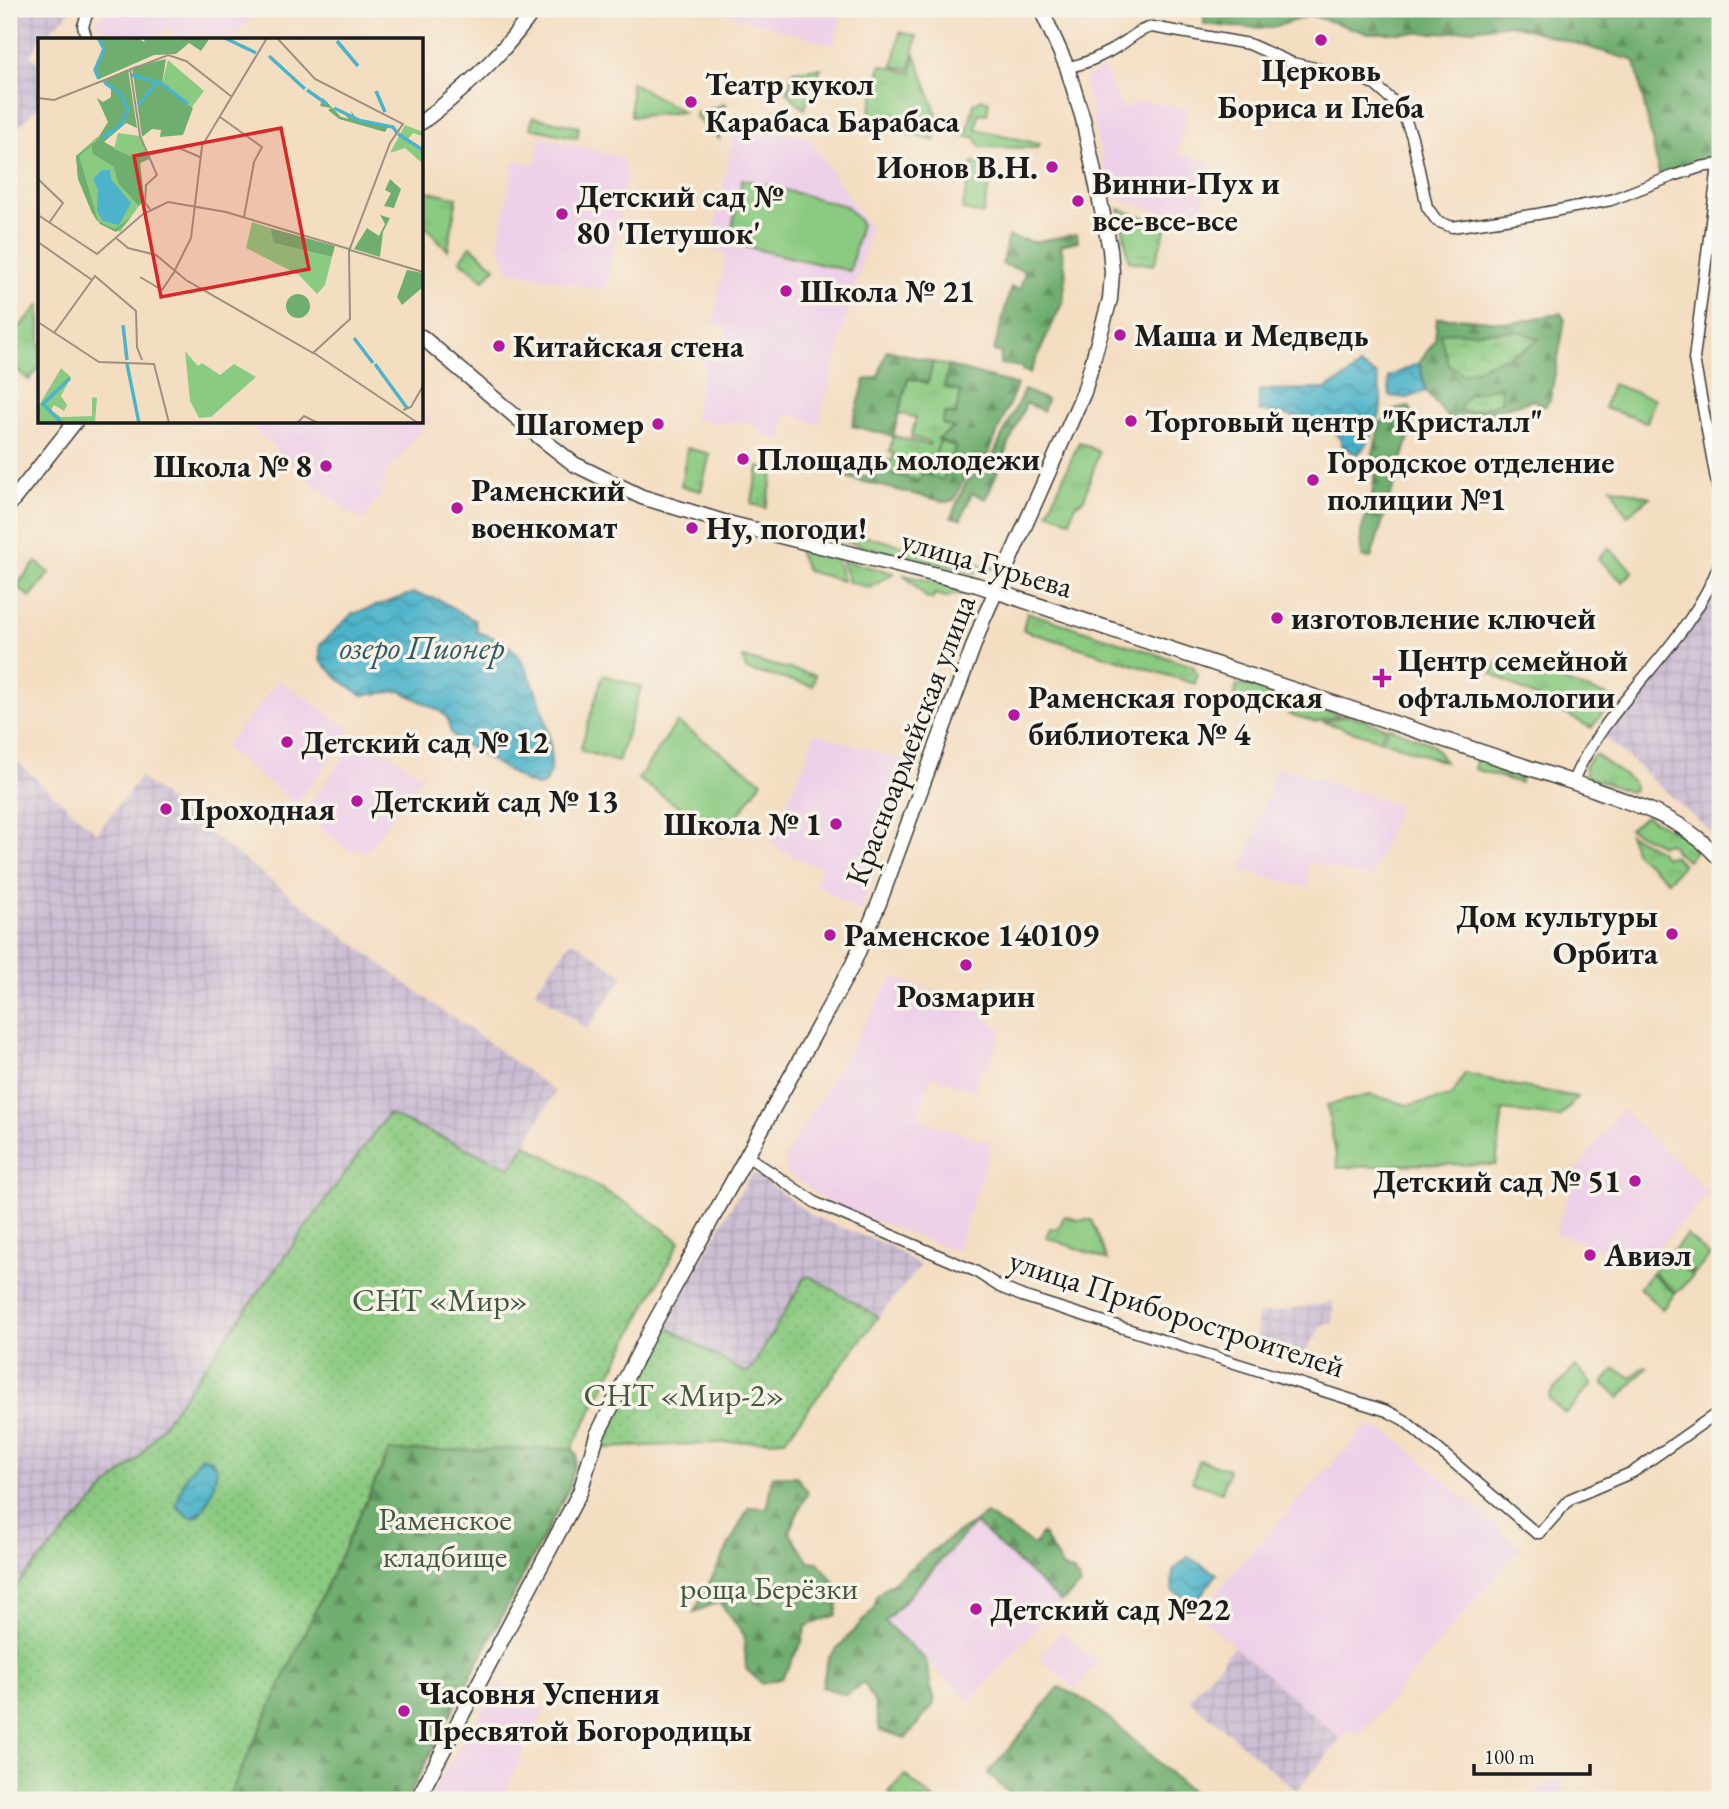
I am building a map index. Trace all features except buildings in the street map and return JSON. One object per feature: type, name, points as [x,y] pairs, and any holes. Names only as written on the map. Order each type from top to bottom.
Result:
[{"type":"main road","points":[[424,119],[484,69],[534,9]]},
{"type":"main road","name":"Красноармейская улица","points":[[417,1800],[580,1492],[597,1436],[651,1329],[858,953],[996,591],[1084,392],[1110,299],[1112,273],[1101,201],[1083,119],[1066,67],[1041,9]]},
{"type":"main road","name":"улица Гурьева","points":[[424,339],[574,464],[628,492],[688,512],[996,591],[1572,783],[1652,811],[1695,835],[1720,859]]},
{"type":"main road","points":[[9,505],[73,424]]},
{"type":"street","points":[[86,38],[84,31],[87,13]]},
{"type":"street","points":[[1066,67],[1076,66],[1099,56],[1123,43],[1139,30],[1152,27],[1249,44],[1292,63],[1362,78],[1387,94],[1401,108],[1412,137],[1427,207],[1443,225],[1465,226],[1611,200],[1682,173],[1719,164],[1694,359],[1720,501]]},
{"type":"street","points":[[1572,783],[1580,763],[1598,735],[1702,603],[1720,562]]},
{"type":"street","name":"улица Приборостроителей","points":[[747,1156],[816,1203],[975,1271],[1000,1287],[1022,1296],[1387,1411],[1414,1428],[1538,1530],[1570,1499],[1633,1472],[1720,1412]]},
{"type":"shaded area","points":[[9,9],[73,9],[42,38],[38,38],[38,43],[30,55],[38,63],[38,106],[9,137]]},
{"type":"shaded area","points":[[108,9],[261,9],[233,38],[178,38],[167,28],[156,38],[112,38],[95,22]]},
{"type":"shaded area","points":[[711,9],[844,9],[833,45]]},
{"type":"shaded area","points":[[1103,67],[1122,109],[1143,101],[1187,108],[1178,154],[1212,161],[1199,225],[1114,197],[1110,193],[1084,80]]},
{"type":"shaded area","name":"Школа № 21","points":[[736,119],[809,138],[870,229],[819,424],[787,414],[781,440],[766,436],[742,421],[716,423],[694,418],[705,355],[719,358],[726,328],[713,323],[726,256],[711,248]]},
{"type":"shaded area","name":"Детский сад № 80 'Петушок'","points":[[541,137],[621,157],[627,173],[606,290],[510,271],[498,245],[514,161],[535,164]]},
{"type":"shaded area","name":"Школа № 8","points":[[424,414],[430,419],[384,474],[385,492],[357,465],[382,493],[362,521],[312,483],[249,424],[424,424]]},
{"type":"shaded area","points":[[1720,579],[1720,840],[1604,736],[1711,600]]},
{"type":"shaded area","name":"Детский сад № 12","points":[[279,680],[351,729],[347,734],[349,736],[296,804],[224,748]]},
{"type":"shaded area","name":"Школа № 1","points":[[815,733],[917,764],[860,912],[815,884],[822,868],[784,852],[771,842]]},
{"type":"shaded area","name":"Детский сад № 13","points":[[362,738],[424,776],[412,788],[366,854],[358,847],[353,853],[301,814],[356,741],[359,743]]},
{"type":"shaded area","points":[[9,755],[97,833],[140,777],[202,828],[449,1016],[448,1019],[451,1015],[555,1092],[512,1168],[388,1115],[138,1459],[110,1484],[9,1593],[9,786],[14,780],[9,775]]},
{"type":"shaded area","points":[[1277,766],[1399,805],[1371,878],[1308,862],[1309,888],[1242,870]]},
{"type":"shaded area","points":[[572,940],[624,976],[587,1029],[535,990]]},
{"type":"shaded area","points":[[893,976],[981,1012],[1002,1030],[989,1066],[982,1068],[974,1090],[931,1076],[917,1119],[992,1143],[956,1251],[829,1203],[786,1172],[785,1157]]},
{"type":"shaded area","name":"Детский сад № 51","points":[[1621,1109],[1709,1193],[1644,1263],[1555,1233],[1577,1170]]},
{"type":"shaded area","points":[[752,1174],[758,1175],[812,1216],[892,1247],[920,1266],[878,1317],[805,1277],[748,1372],[665,1326]]},
{"type":"shaded area","points":[[1333,1302],[1333,1323],[1323,1325],[1301,1358],[1289,1361],[1258,1353],[1257,1315]]},
{"type":"shaded area","points":[[1367,1426],[1386,1432],[1403,1444],[1521,1548],[1360,1733],[1354,1736],[1348,1730],[1341,1739],[1198,1615],[1239,1565]]},
{"type":"shaded area","name":"Детский сад №22","points":[[975,1523],[1061,1602],[970,1701],[885,1622]]},
{"type":"shaded area","points":[[1061,1631],[1097,1663],[1075,1689],[1039,1657]]},
{"type":"shaded area","points":[[1234,1647],[1341,1739],[1296,1791],[1189,1699]]},
{"type":"shaded area","points":[[500,1682],[547,1707],[528,1739],[501,1800],[427,1800]]},
{"type":"shaded area","points":[[1559,1779],[1568,1800],[1526,1800],[1538,1790]]},
{"type":"green space","points":[[1204,9],[1720,9],[1720,159],[1697,162],[1659,174],[1635,61],[1510,24],[1443,33],[1367,33],[1310,15],[1272,28],[1229,27],[1204,24]]},
{"type":"green space","points":[[900,32],[917,36],[910,69],[893,66]]},
{"type":"green space","points":[[915,53],[939,121],[935,141],[867,124],[881,65],[912,73]]},
{"type":"green space","points":[[821,68],[804,109],[787,93],[793,71]]},
{"type":"green space","points":[[631,82],[683,112],[631,117]]},
{"type":"green space","points":[[982,99],[989,101],[987,114],[979,113],[976,129],[1040,144],[1037,148],[981,147],[975,137],[966,137],[974,103]]},
{"type":"green space","points":[[725,104],[719,139],[695,117],[696,113]]},
{"type":"green space","points":[[533,117],[579,127],[577,138],[530,128]]},
{"type":"green space","points":[[973,162],[993,167],[983,214],[962,210]]},
{"type":"green space","points":[[742,179],[846,206],[861,223],[850,271],[729,243]]},
{"type":"green space","points":[[425,191],[457,197],[448,250],[424,225]]},
{"type":"green space","points":[[1119,209],[1167,225],[1154,265],[1129,261]]},
{"type":"green space","points":[[1077,234],[1078,241],[1061,245],[1066,273],[1063,301],[1030,373],[1022,370],[1022,367],[1000,364],[1001,353],[994,351],[1011,287],[1020,289],[1025,271],[1002,264],[1008,236],[1033,242]]},
{"type":"green space","points":[[471,246],[495,267],[484,280],[460,260]]},
{"type":"green space","points":[[38,307],[38,369],[29,380],[9,363],[9,338]]},
{"type":"green space","points":[[1561,313],[1565,320],[1550,400],[1544,407],[1534,400],[1452,423],[1426,391],[1419,363],[1435,340],[1437,318],[1512,323]]},
{"type":"green space","points":[[1519,331],[1539,339],[1521,351],[1463,374],[1448,364],[1440,333]]},
{"type":"green space","points":[[887,350],[933,362],[928,383],[908,378],[893,436],[852,426],[865,380],[878,377]]},
{"type":"green space","points":[[933,362],[949,366],[944,387],[962,392],[955,415],[945,413],[954,427],[938,439],[940,441],[928,475],[922,473],[920,481],[881,471],[884,460],[892,461],[894,453],[889,452],[893,436],[929,445],[929,442],[911,437],[916,418],[899,413],[908,378],[927,383]]},
{"type":"green space","points":[[949,366],[1017,385],[989,453],[985,457],[975,455],[954,500],[946,502],[844,477],[835,469],[872,477],[874,469],[919,481],[922,473],[943,480],[955,447],[938,439],[954,428],[942,424],[945,413],[955,415],[961,392],[944,387]]},
{"type":"green space","points":[[1612,384],[1655,399],[1647,422],[1604,408]]},
{"type":"green space","points":[[1500,386],[1502,402],[1472,412],[1458,411],[1468,395]]},
{"type":"green space","points":[[1024,390],[1047,400],[1043,411],[1026,403],[986,499],[972,493],[961,519],[951,517],[966,482],[992,458]]},
{"type":"green space","points":[[1410,407],[1414,422],[1371,558],[1362,557],[1361,532],[1371,501],[1376,468],[1372,457],[1380,424],[1396,409]]},
{"type":"green space","points":[[940,441],[955,447],[943,480],[928,475]]},
{"type":"green space","points":[[1079,442],[1099,452],[1084,499],[1075,505],[1070,521],[1048,512]]},
{"type":"green space","points":[[687,448],[710,454],[701,491],[681,486]]},
{"type":"green space","points":[[759,467],[774,471],[766,508],[751,504]]},
{"type":"green space","points":[[1611,487],[1650,497],[1627,516]]},
{"type":"green space","points":[[835,529],[996,568],[973,573],[838,540]]},
{"type":"green space","points":[[797,548],[836,558],[843,581],[807,571]]},
{"type":"green space","points":[[1608,548],[1633,571],[1623,582],[1598,559]]},
{"type":"green space","points":[[841,560],[894,573],[870,588],[849,582]]},
{"type":"green space","points":[[36,562],[50,573],[30,597],[16,586]]},
{"type":"green space","points":[[904,575],[973,591],[946,597],[934,594],[933,599],[928,599]]},
{"type":"green space","points":[[1027,612],[1193,666],[1197,674],[1195,684],[1023,630]]},
{"type":"green space","points":[[743,658],[815,675],[813,686],[746,670]]},
{"type":"green space","points":[[1499,660],[1615,698],[1591,728],[1491,673]]},
{"type":"green space","points":[[603,675],[641,687],[618,762],[580,750]]},
{"type":"green space","points":[[1250,685],[1284,697],[1280,711],[1234,696],[1237,686]]},
{"type":"green space","points":[[1294,700],[1340,715],[1316,722],[1288,714]]},
{"type":"green space","points":[[1349,715],[1385,727],[1380,740],[1324,722]]},
{"type":"green space","points":[[677,722],[762,781],[723,837],[638,779]]},
{"type":"green space","points":[[1388,727],[1432,744],[1445,762],[1383,741]]},
{"type":"green space","points":[[1596,755],[1633,782],[1634,790],[1629,792],[1586,776],[1584,767],[1592,756]]},
{"type":"green space","points":[[1477,757],[1523,772],[1520,783],[1474,769]]},
{"type":"green space","points":[[1645,816],[1683,835],[1698,848],[1687,860],[1675,852],[1669,843],[1661,845],[1629,829]]},
{"type":"green space","points":[[1629,834],[1660,851],[1664,857],[1673,856],[1683,864],[1668,881],[1635,853]]},
{"type":"green space","points":[[1465,1073],[1577,1097],[1560,1118],[1503,1110],[1496,1165],[1418,1164],[1338,1168],[1327,1105],[1370,1095],[1409,1105],[1452,1096]]},
{"type":"green space","name":"СНТ «Мир»","points":[[388,1114],[511,1168],[526,1144],[634,1208],[680,1241],[572,1448],[389,1451],[227,1800],[9,1800],[9,1593],[110,1484],[138,1459]]},
{"type":"green space","points":[[1064,1216],[1092,1220],[1107,1260],[1046,1237],[1050,1228],[1059,1229]]},
{"type":"green space","points":[[1687,1235],[1710,1256],[1694,1274],[1671,1253]]},
{"type":"green space","points":[[1670,1254],[1693,1276],[1676,1293],[1653,1272]]},
{"type":"green space","points":[[1652,1273],[1675,1294],[1662,1309],[1639,1288]]},
{"type":"green space","name":"СНТ «Мир-2»","points":[[805,1277],[811,1277],[878,1317],[785,1440],[606,1448],[600,1445],[665,1326],[748,1372]]},
{"type":"green space","points":[[1575,1367],[1592,1384],[1565,1413],[1549,1399],[1550,1394]]},
{"type":"green space","points":[[1647,1367],[1620,1398],[1603,1383],[1615,1369],[1632,1378],[1642,1368]]},
{"type":"green space","name":"Раменское кладбище","points":[[572,1448],[577,1455],[569,1488],[406,1800],[227,1800],[390,1450]]},
{"type":"green space","points":[[1199,1460],[1229,1469],[1222,1492],[1192,1482]]},
{"type":"green space","name":"роща Берёзки","points":[[772,1476],[796,1476],[808,1492],[789,1531],[808,1561],[818,1562],[840,1590],[836,1615],[806,1626],[802,1642],[782,1678],[762,1684],[746,1669],[744,1635],[719,1602],[694,1612],[749,1507],[767,1508]]},
{"type":"green space","name":"роща Берёзки","points":[[986,1514],[1034,1545],[1042,1533],[1063,1568],[1073,1571],[1081,1585],[1061,1602],[975,1523],[885,1622],[926,1660],[934,1704],[906,1738],[880,1730],[874,1702],[864,1682],[846,1695],[822,1687],[828,1658],[874,1609],[877,1595],[937,1547]]},
{"type":"green space","points":[[1059,1687],[1088,1702],[1111,1720],[1200,1800],[1017,1800],[988,1774]]},
{"type":"green space","points":[[905,1775],[934,1800],[897,1800],[889,1793]]},
{"type":"water","points":[[1419,363],[1426,391],[1408,398],[1390,396],[1388,377]]},
{"type":"water","points":[[1360,366],[1377,375],[1381,409],[1374,431],[1357,454],[1343,447],[1339,437],[1331,429],[1320,424],[1259,411],[1259,390],[1325,389]]},
{"type":"water","name":"озеро Пионер","points":[[413,593],[439,600],[475,621],[477,632],[507,645],[523,663],[538,697],[549,738],[550,773],[544,784],[537,786],[526,782],[456,739],[450,731],[448,719],[440,711],[401,691],[362,695],[340,680],[320,660],[320,645],[352,614]]},
{"type":"water","points":[[201,1456],[211,1460],[217,1468],[216,1474],[211,1494],[204,1507],[196,1517],[189,1517],[176,1506],[185,1478]]},
{"type":"water","points":[[1188,1557],[1217,1574],[1195,1603],[1172,1591],[1173,1571]]},
{"type":"place","name":"Церковь Бориса и Глеба","points":[[1321,40]]},
{"type":"place","name":"Театр кукол Карабаса Барабаса","points":[[691,102]]},
{"type":"place","name":"Ионов В.Н.","points":[[1052,167]]},
{"type":"place","name":"Винни-Пух и все-все-все","points":[[1078,201]]},
{"type":"place","name":"Детский сад № 80 'Петушок'","points":[[562,214]]},
{"type":"place","name":"Школа № 21","points":[[786,291]]},
{"type":"place","name":"Маша и Медведь","points":[[1120,335]]},
{"type":"place","name":"Китайская стена","points":[[499,346]]},
{"type":"place","name":"Торговый центр \"Кристалл\"","points":[[1131,421]]},
{"type":"place","name":"Шагомер","points":[[658,424]]},
{"type":"place","name":"Площадь молодежи","points":[[743,459]]},
{"type":"place","name":"Школа № 8","points":[[326,466]]},
{"type":"place","name":"Городское отделение полиции №1","points":[[1313,480]]},
{"type":"place","name":"Раменский военкомат","points":[[457,508]]},
{"type":"place","name":"Ну, погоди!","points":[[692,528]]},
{"type":"place","name":"изготовление ключей","points":[[1277,618]]},
{"type":"place","name":"Центр семейной офтальмологии","points":[[1382,678]]},
{"type":"place","name":"Раменская городская библиотека № 4","points":[[1014,715]]},
{"type":"place","name":"Детский сад № 12","points":[[287,742]]},
{"type":"place","name":"Детский сад № 13","points":[[357,801]]},
{"type":"place","name":"Проходная","points":[[166,809]]},
{"type":"place","name":"Школа № 1","points":[[836,824]]},
{"type":"place","name":"Дом культуры Орбита","points":[[1672,934]]},
{"type":"place","name":"Раменское 140109","points":[[830,935]]},
{"type":"place","name":"Розмарин","points":[[966,965]]},
{"type":"place","name":"Детский сад № 51","points":[[1635,1181]]},
{"type":"place","name":"Авиэл","points":[[1590,1255]]},
{"type":"place","name":"Детский сад №22","points":[[976,1609]]},
{"type":"place","name":"Часовня Успения Пресвятой Богородицы","points":[[404,1711]]}]
